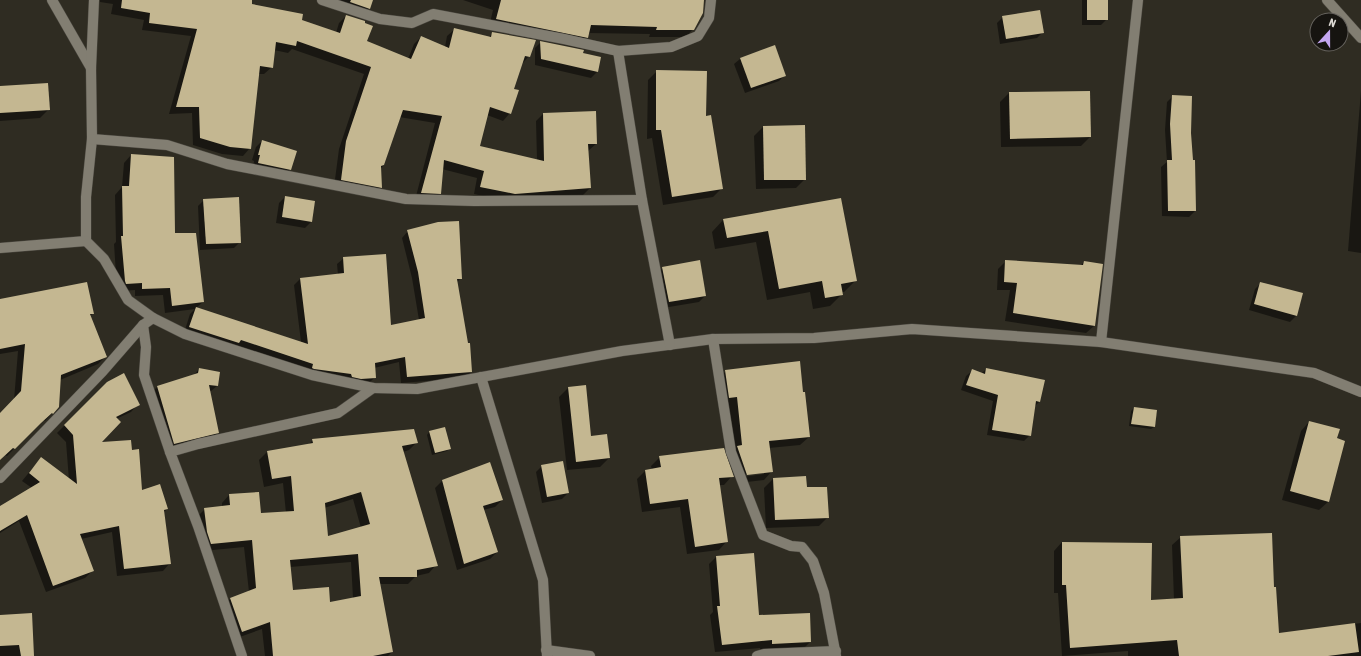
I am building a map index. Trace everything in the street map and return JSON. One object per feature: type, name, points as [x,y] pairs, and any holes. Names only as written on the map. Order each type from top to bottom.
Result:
[{"type":"street","points":[[52,0],[91,68]]},
{"type":"street","points":[[94,0],[91,68],[92,139],[86,196],[86,241],[104,259],[128,300],[153,318],[184,334],[312,375],[373,388],[417,389],[622,351],[713,339],[814,338],[912,329],[1102,342],[1314,373],[1361,392]]},
{"type":"street","points":[[322,0],[380,19],[412,23],[433,14],[618,51],[672,47],[698,36],[709,18],[710,0]]},
{"type":"street","points":[[1102,342],[1138,0]]},
{"type":"street","points":[[1327,0],[1361,38]]},
{"type":"street","points":[[618,51],[642,200],[670,345]]},
{"type":"street","points":[[92,139],[167,145],[227,164],[406,199],[474,201],[642,200]]},
{"type":"street","points":[[0,248],[86,241]]},
{"type":"street","points":[[0,478],[103,371],[143,325],[153,318]]},
{"type":"street","points":[[143,325],[146,347],[144,375],[170,452],[198,526],[242,656]]},
{"type":"street","points":[[713,339],[731,452],[763,535],[791,546],[802,547],[813,560],[824,593],[836,653],[764,654],[757,656]]},
{"type":"street","points":[[481,377],[543,580],[547,653],[590,656]]},
{"type":"street","points":[[170,452],[198,444],[338,413],[373,388]]},
{"type":"building","points":[[122,0],[252,0],[252,4],[303,14],[302,20],[340,33],[346,15],[365,21],[365,23],[373,26],[367,41],[411,59],[421,36],[449,48],[454,28],[491,37],[492,32],[536,40],[530,57],[525,56],[514,89],[519,90],[511,114],[490,107],[480,146],[544,161],[543,113],[596,111],[597,144],[588,144],[591,188],[515,194],[480,187],[484,171],[444,160],[441,194],[421,193],[442,116],[403,110],[384,165],[381,166],[382,188],[341,180],[346,141],[371,67],[297,41],[296,46],[276,42],[273,68],[260,66],[251,149],[230,147],[200,138],[199,107],[176,107],[197,29],[149,23],[150,13],[121,8]]},
{"type":"building","points":[[351,0],[373,0],[370,9],[350,2]]},
{"type":"building","points":[[501,0],[704,0],[703,13],[694,30],[656,30],[657,27],[591,25],[588,38],[496,19]]},
{"type":"building","points":[[1087,0],[1108,0],[1108,20],[1087,20]]},
{"type":"building","points":[[1040,10],[1044,33],[1006,39],[1002,16]]},
{"type":"building","points":[[540,41],[584,50],[583,53],[601,57],[598,72],[541,59]]},
{"type":"building","points":[[775,45],[786,76],[751,88],[740,58]]},
{"type":"building","points":[[656,70],[707,71],[706,116],[711,115],[723,189],[672,197],[661,130],[656,130]]},
{"type":"building","points":[[48,83],[50,110],[0,113],[0,86]]},
{"type":"building","points":[[1090,91],[1091,137],[1010,139],[1009,92]]},
{"type":"building","points":[[1172,95],[1192,96],[1191,133],[1193,160],[1195,160],[1196,211],[1168,211],[1167,160],[1172,160],[1170,124]]},
{"type":"building","points":[[805,125],[806,180],[764,180],[763,126]]},
{"type":"building","points":[[262,140],[297,151],[291,170],[258,163],[260,155],[258,155]]},
{"type":"building","points":[[131,154],[174,157],[175,233],[196,233],[204,302],[172,306],[170,288],[142,289],[142,283],[126,284],[121,236],[123,236],[122,186],[129,186]]},
{"type":"building","points":[[285,196],[315,201],[312,222],[282,217]]},
{"type":"building","points":[[239,197],[241,243],[206,244],[203,199]]},
{"type":"building","points":[[841,198],[857,281],[841,284],[843,295],[825,298],[822,281],[779,289],[768,231],[727,238],[723,219]]},
{"type":"building","points":[[459,221],[462,279],[457,279],[468,343],[470,343],[472,372],[407,377],[405,357],[375,363],[376,378],[361,379],[352,377],[351,374],[314,369],[312,368],[313,364],[241,340],[239,343],[189,327],[196,307],[308,344],[300,278],[344,273],[343,257],[386,254],[391,325],[425,318],[418,272],[407,230],[438,222]]},
{"type":"building","points":[[700,260],[706,296],[669,302],[662,267]]},
{"type":"building","points":[[1005,260],[1083,265],[1084,261],[1103,264],[1095,326],[1013,313],[1017,283],[1004,282]]},
{"type":"building","points":[[87,282],[94,314],[90,314],[107,357],[61,375],[59,407],[15,449],[13,448],[0,460],[0,413],[21,391],[25,344],[0,349],[0,299]]},
{"type":"building","points":[[1260,282],[1303,293],[1297,316],[1254,304]]},
{"type":"building","points":[[800,361],[810,437],[769,441],[773,472],[747,475],[737,446],[742,445],[737,397],[729,398],[725,370]]},
{"type":"building","points":[[199,368],[220,372],[218,386],[209,385],[219,433],[174,444],[157,386],[198,373]]},
{"type":"building","points":[[986,368],[1045,380],[1040,402],[1036,401],[1031,436],[992,430],[998,395],[966,385],[972,369],[985,374]]},
{"type":"building","points":[[124,373],[140,405],[116,417],[121,422],[102,442],[131,440],[132,450],[139,449],[142,490],[160,484],[168,509],[164,510],[171,564],[124,569],[119,526],[80,534],[94,571],[53,586],[27,515],[0,531],[0,506],[40,482],[29,473],[41,457],[77,484],[73,435],[64,425],[107,382]]},
{"type":"building","points":[[586,385],[591,436],[607,434],[610,458],[576,462],[568,387]]},
{"type":"building","points":[[1134,407],[1157,410],[1155,427],[1131,424]]},
{"type":"building","points":[[1309,421],[1340,429],[1337,438],[1345,441],[1329,502],[1290,491]]},
{"type":"building","points":[[445,427],[451,449],[435,453],[429,431]]},
{"type":"building","points":[[414,429],[418,443],[402,446],[438,566],[417,570],[417,577],[379,577],[393,652],[373,656],[273,656],[270,622],[242,632],[230,598],[256,588],[252,540],[211,544],[207,532],[204,508],[230,505],[229,494],[259,492],[261,513],[294,511],[291,476],[272,479],[267,451],[313,443],[312,439]],"holes":[[[361,492],[370,524],[328,536],[325,503]],[[358,554],[361,596],[330,602],[329,587],[293,590],[290,560]]]},
{"type":"building","points":[[724,448],[734,477],[719,478],[728,542],[695,547],[688,499],[650,504],[645,470],[661,467],[659,456]]},
{"type":"building","points":[[563,461],[569,493],[547,497],[541,465]]},
{"type":"building","points":[[490,462],[503,500],[483,506],[498,552],[464,564],[442,480]]},
{"type":"building","points":[[806,476],[807,487],[827,487],[829,518],[775,520],[773,478]]},
{"type":"building","points":[[1272,533],[1274,587],[1276,587],[1279,633],[1355,623],[1359,652],[1328,656],[1179,656],[1177,640],[1070,648],[1066,585],[1062,585],[1062,542],[1152,543],[1151,600],[1183,598],[1180,536]]},
{"type":"building","points":[[754,553],[759,615],[810,613],[811,642],[772,644],[772,640],[722,645],[717,606],[720,606],[716,556]]},
{"type":"building","points":[[32,613],[34,656],[21,656],[19,645],[0,646],[0,615]]}]
